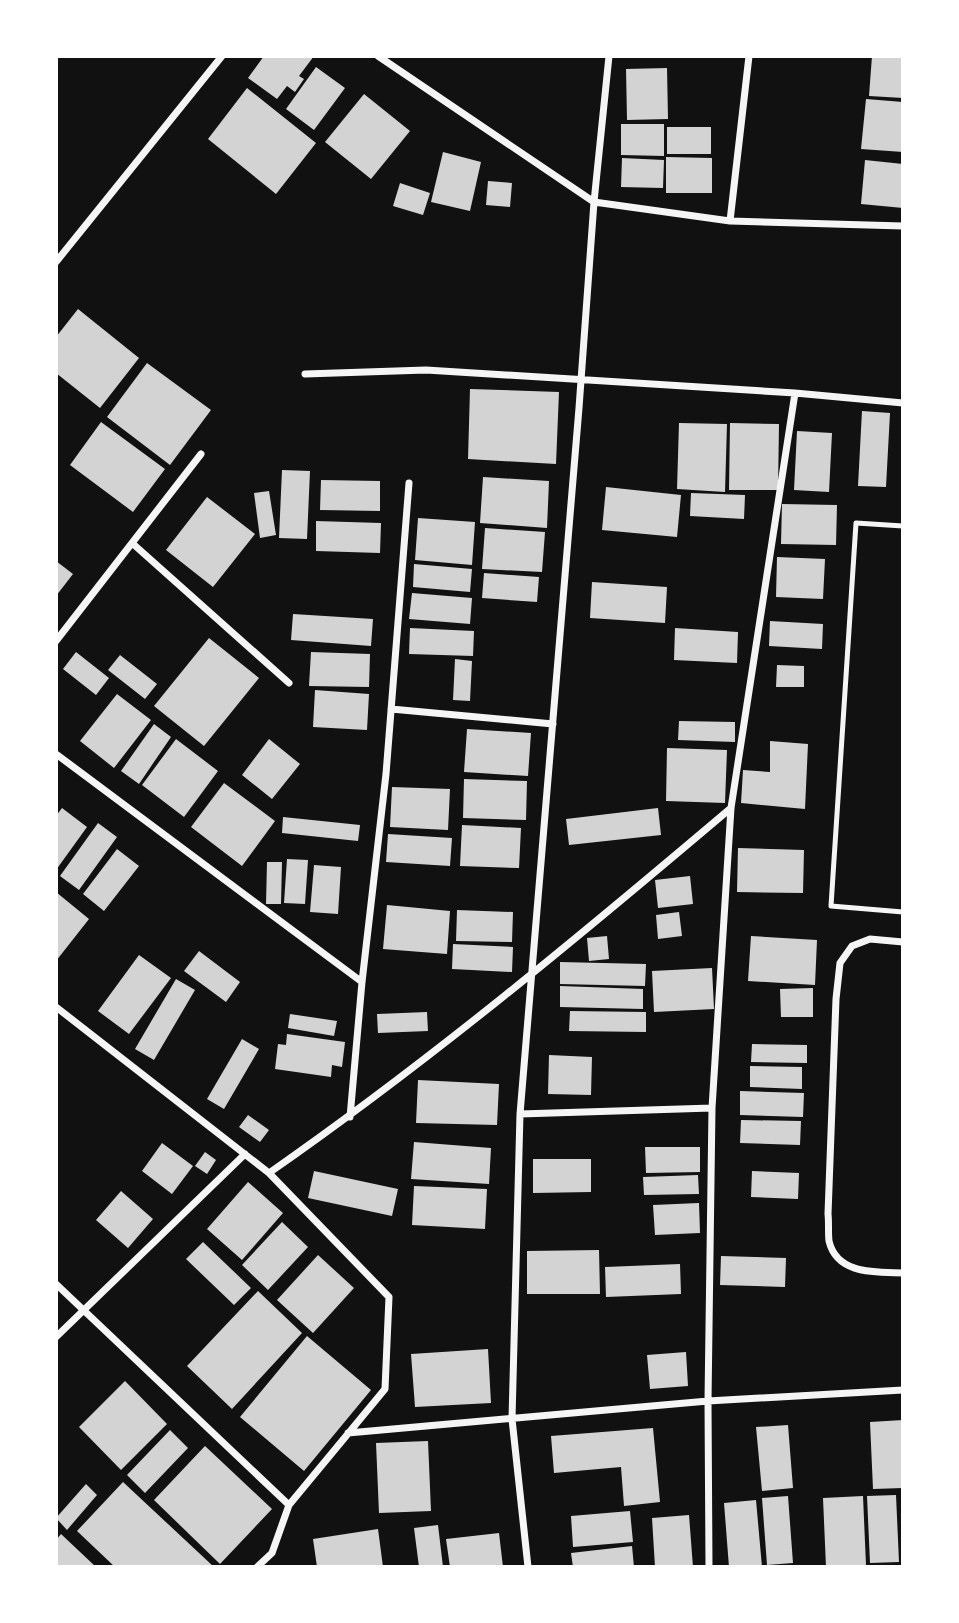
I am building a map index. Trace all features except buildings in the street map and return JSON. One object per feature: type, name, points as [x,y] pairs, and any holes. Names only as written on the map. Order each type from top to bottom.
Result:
[{"type":"street","points":[[56,262],[222,56]]},
{"type":"street","points":[[378,56],[594,202],[730,221],[903,226]]},
{"type":"street","points":[[528,1567],[512,1419],[520,1114],[582,380],[594,202],[609,56]]},
{"type":"street","points":[[730,221],[749,56]]},
{"type":"street","points":[[305,374],[426,370],[795,393],[903,403]]},
{"type":"street","points":[[709,1567],[712,1108],[731,808],[795,393]]},
{"type":"street","points":[[56,641],[201,454]]},
{"type":"street","points":[[350,1117],[362,982],[386,774],[410,483]]},
{"type":"street","points":[[132,543],[289,683]]},
{"type":"street","points":[[391,709],[553,724]]},
{"type":"street","points":[[56,754],[362,982]]},
{"type":"street","points":[[270,1173],[350,1117],[533,975],[731,808]]},
{"type":"street","points":[[903,942],[870,939],[852,946],[840,963],[836,999],[828,1213],[829,1241],[835,1255],[847,1266],[863,1271],[903,1273]]},
{"type":"street","points":[[56,1007],[270,1173],[388,1297],[385,1389],[289,1505],[272,1553],[257,1567]]},
{"type":"street","points":[[520,1114],[712,1108]]},
{"type":"street","points":[[56,1337],[245,1154]]},
{"type":"street","points":[[56,1284],[289,1505]]},
{"type":"street","points":[[348,1433],[708,1401],[903,1390]]},
{"type":"lane","points":[[903,526],[856,523],[831,906],[903,912]]}]
